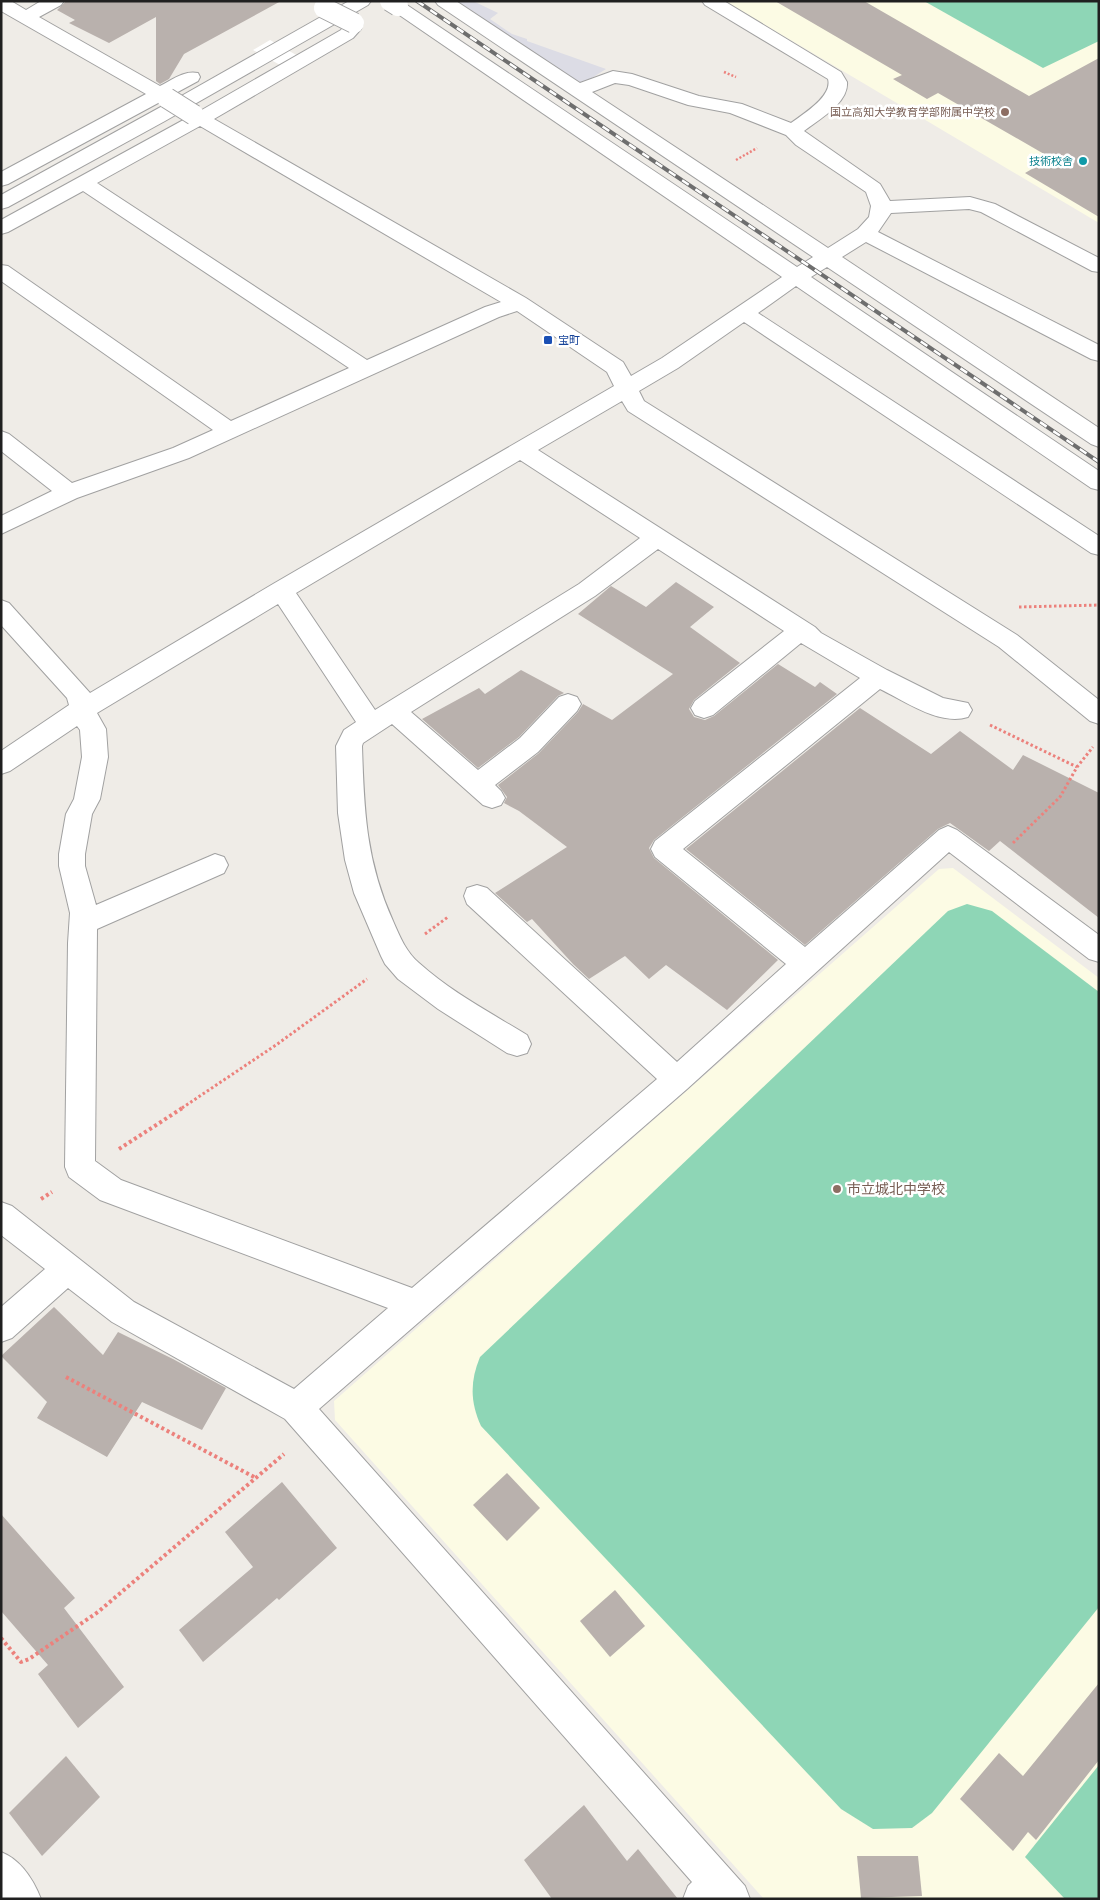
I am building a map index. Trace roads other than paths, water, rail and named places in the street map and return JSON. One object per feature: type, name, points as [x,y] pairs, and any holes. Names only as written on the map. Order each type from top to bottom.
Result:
[{"type":"street","points":[[26,17],[55,1]]},
{"type":"street","points":[[1,204],[167,113],[362,1]]},
{"type":"street","points":[[444,1],[1099,439]]},
{"type":"street","points":[[711,1],[838,78],[838,91],[833,98],[793,131]]},
{"type":"street","points":[[1,3],[519,303],[615,367],[636,406],[1008,642],[1099,714]]},
{"type":"street","points":[[394,4],[1099,482]]},
{"type":"street","points":[[1,228],[84,183],[197,116],[347,34],[352,29],[354,24],[316,8]]},
{"type":"street","points":[[1,180],[164,96],[203,70]]},
{"type":"street","points":[[1,764],[83,709],[670,363],[865,233],[881,218],[878,195],[873,188],[803,141],[793,131],[734,108],[695,101],[632,80],[613,77],[577,91]]},
{"type":"street","points":[[84,183],[366,370]]},
{"type":"street","points":[[881,207],[970,203],[988,208],[1099,266]]},
{"type":"street","points":[[865,233],[1099,354]]},
{"type":"street","points":[[1,271],[230,431]]},
{"type":"street","points":[[1,526],[69,492],[181,453],[492,312],[519,303]]},
{"type":"street","points":[[744,313],[1099,547]]},
{"type":"street","points":[[1,439],[69,492]]},
{"type":"street","points":[[521,450],[801,630],[812,639],[878,677],[939,707],[959,710]]},
{"type":"street","points":[[517,1044],[448,1001],[408,971],[395,956],[367,893],[358,860],[350,813],[348,746],[353,736],[587,590],[656,538]]},
{"type":"street","points":[[282,590],[371,724]]},
{"type":"street","points":[[1,609],[78,694],[93,729],[95,748],[87,799],[79,814],[72,854],[72,866],[84,913],[80,1167],[111,1190],[416,1304]]},
{"type":"street","points":[[704,708],[801,630]]},
{"type":"street","points":[[806,964],[664,849],[878,677]]},
{"type":"street","points":[[393,711],[484,791],[568,704]]},
{"type":"street","points":[[305,1418],[416,1304],[677,1080],[948,837],[1099,951]]},
{"type":"street","points":[[83,923],[215,865]]},
{"type":"street","points":[[477,896],[677,1080]]},
{"type":"street","points":[[4,1219],[123,1312],[305,1418],[717,1893]]},
{"type":"street","points":[[1,1327],[67,1269]]},
{"type":"street","points":[[1,1870],[23,1899]]},
{"type":"railway","points":[[417,1],[1099,462]]},
{"type":"place","name":"国立高知大学教育学部附属中学校","points":[[1005,112]]},
{"type":"place","name":"技術校舎","points":[[1083,161]]},
{"type":"place","name":"宝町","points":[[548,340]]},
{"type":"place","name":"市立城北中学校","points":[[837,1189]]}]
